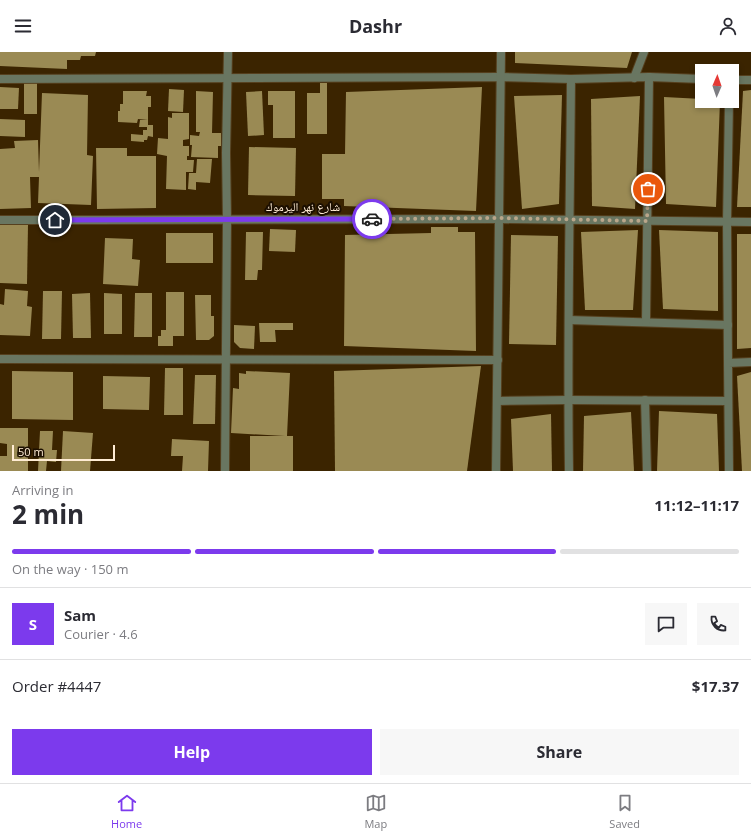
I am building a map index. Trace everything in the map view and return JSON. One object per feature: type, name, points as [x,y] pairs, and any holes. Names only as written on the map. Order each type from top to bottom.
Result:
[{"type":"street","points":[[225,471],[227,220],[226,153],[228,52]]},
{"type":"street","points":[[496,471],[501,52]]},
{"type":"street","points":[[634,78],[644,52]]},
{"type":"street","points":[[0,79],[501,77],[571,79],[649,77],[695,79]]},
{"type":"street","points":[[646,322],[649,77]]},
{"type":"street","points":[[569,471],[568,400],[571,79]]},
{"type":"street","points":[[739,80],[751,80]]},
{"type":"street","points":[[729,108],[727,222],[729,471]]},
{"type":"street","name":"شارع نهر اليرموك","points":[[0,220],[499,218],[751,222]]},
{"type":"street","points":[[569,320],[728,325]]},
{"type":"street","points":[[0,360],[498,360]]},
{"type":"street","points":[[728,363],[751,362]]},
{"type":"street","points":[[645,400],[647,471]]},
{"type":"street","points":[[497,401],[728,401]]},
{"type":"building","points":[[0,52],[96,52],[95,56],[81,56],[80,60],[67,60],[67,69],[0,66]]},
{"type":"building","points":[[515,52],[632,52],[627,68],[515,63]]},
{"type":"building","points":[[24,83],[37,83],[37,114],[24,114]]},
{"type":"building","points":[[320,83],[327,83],[327,134],[307,134],[307,93],[320,93]]},
{"type":"building","points":[[0,87],[19,88],[18,109],[0,109]]},
{"type":"building","points":[[482,87],[476,211],[344,206],[344,199],[322,199],[322,154],[345,154],[346,92]]},
{"type":"building","points":[[169,89],[184,90],[183,112],[168,111]]},
{"type":"building","points":[[751,90],[751,207],[737,207],[743,91]]},
{"type":"building","points":[[123,91],[147,91],[146,96],[151,96],[151,107],[148,107],[148,120],[138,119],[137,123],[118,122],[118,111],[120,111],[120,104],[123,104]]},
{"type":"building","points":[[196,91],[213,92],[212,133],[221,133],[221,146],[218,146],[218,158],[191,157],[192,145],[190,145],[190,135],[199,136],[200,132],[196,132]]},
{"type":"building","points":[[262,91],[264,135],[248,136],[246,92]]},
{"type":"building","points":[[268,91],[295,91],[295,138],[273,138],[273,105],[268,105]]},
{"type":"building","points":[[42,93],[88,95],[87,155],[93,156],[91,205],[38,203],[39,177],[30,177],[31,208],[0,209],[0,149],[15,148],[14,141],[38,140],[39,172]]},
{"type":"building","points":[[562,95],[559,204],[522,209],[514,96]]},
{"type":"building","points":[[640,96],[635,209],[592,206],[591,99]]},
{"type":"building","points":[[664,97],[695,99],[695,108],[720,108],[716,207],[666,204]]},
{"type":"building","points":[[172,113],[189,113],[189,139],[183,140],[183,146],[189,146],[189,156],[187,156],[187,160],[194,160],[193,172],[186,172],[186,190],[166,189],[167,156],[157,154],[158,138],[168,139],[168,117],[172,118]]},
{"type":"building","points":[[0,119],[25,120],[25,137],[0,136]]},
{"type":"building","points":[[140,120],[148,120],[148,125],[153,125],[153,137],[148,136],[147,140],[144,140],[144,142],[131,141],[131,134],[143,135],[143,130],[147,130],[147,127],[139,127]]},
{"type":"building","points":[[249,147],[296,148],[295,196],[248,195]]},
{"type":"building","points":[[96,148],[127,148],[127,156],[156,156],[156,208],[97,209]]},
{"type":"building","points":[[197,159],[212,159],[210,183],[196,182],[196,190],[188,189],[189,173],[196,173]]},
{"type":"building","points":[[0,224],[28,225],[27,284],[0,283]]},
{"type":"building","points":[[431,227],[458,227],[458,232],[475,232],[476,351],[344,346],[345,235],[431,233]]},
{"type":"building","points":[[270,229],[296,230],[295,252],[269,251]]},
{"type":"building","points":[[638,230],[633,310],[585,310],[581,232]]},
{"type":"building","points":[[659,230],[718,232],[718,311],[663,309]]},
{"type":"building","points":[[246,232],[263,232],[262,270],[258,270],[257,280],[245,280]]},
{"type":"building","points":[[166,233],[213,233],[213,263],[166,263]]},
{"type":"building","points":[[737,234],[751,234],[751,348],[737,349]]},
{"type":"building","points":[[511,235],[558,236],[556,345],[509,344]]},
{"type":"building","points":[[105,238],[133,239],[132,259],[140,260],[138,286],[103,284]]},
{"type":"building","points":[[5,289],[28,291],[27,306],[32,307],[30,336],[0,335],[0,304],[4,305]]},
{"type":"building","points":[[43,291],[62,291],[61,339],[42,339]]},
{"type":"building","points":[[166,292],[184,292],[184,336],[173,336],[173,346],[158,346],[158,336],[161,336],[161,330],[166,330]]},
{"type":"building","points":[[90,293],[91,338],[73,338],[72,294]]},
{"type":"building","points":[[104,293],[122,294],[122,334],[104,334]]},
{"type":"building","points":[[135,293],[152,293],[152,337],[134,337]]},
{"type":"building","points":[[195,295],[211,295],[211,316],[214,316],[214,336],[209,340],[196,340]]},
{"type":"building","points":[[259,323],[293,323],[293,330],[275,330],[276,342],[260,342]]},
{"type":"building","points":[[234,325],[255,326],[254,349],[240,348],[234,342]]},
{"type":"building","points":[[481,366],[467,471],[335,471],[334,371]]},
{"type":"building","points":[[165,368],[183,368],[183,415],[164,415]]},
{"type":"building","points":[[12,371],[73,372],[73,420],[12,419]]},
{"type":"building","points":[[246,371],[290,373],[287,436],[293,436],[293,471],[250,471],[250,436],[285,436],[231,433],[233,388],[239,389],[239,373],[246,374]]},
{"type":"building","points":[[751,372],[751,471],[742,471],[737,376]]},
{"type":"building","points":[[195,375],[216,375],[215,424],[193,424]]},
{"type":"building","points":[[103,376],[150,377],[149,410],[103,409]]},
{"type":"building","points":[[659,411],[717,414],[719,471],[657,471]]},
{"type":"building","points":[[631,412],[634,471],[583,471],[584,416]]},
{"type":"building","points":[[551,414],[552,471],[513,471],[511,419]]},
{"type":"building","points":[[0,428],[28,428],[28,471],[0,471],[0,456],[7,456],[7,444],[0,443]]},
{"type":"building","points":[[40,431],[53,431],[52,450],[57,450],[56,462],[47,461],[46,471],[38,471]]},
{"type":"building","points":[[63,431],[93,433],[90,471],[61,471]]},
{"type":"building","points":[[172,439],[209,441],[208,471],[182,471],[183,456],[171,456]]},
{"type":"way so far","points":[[372,219],[499,218],[647,221],[648,189]]},
{"type":"route","points":[[55,220],[372,219]]}]
